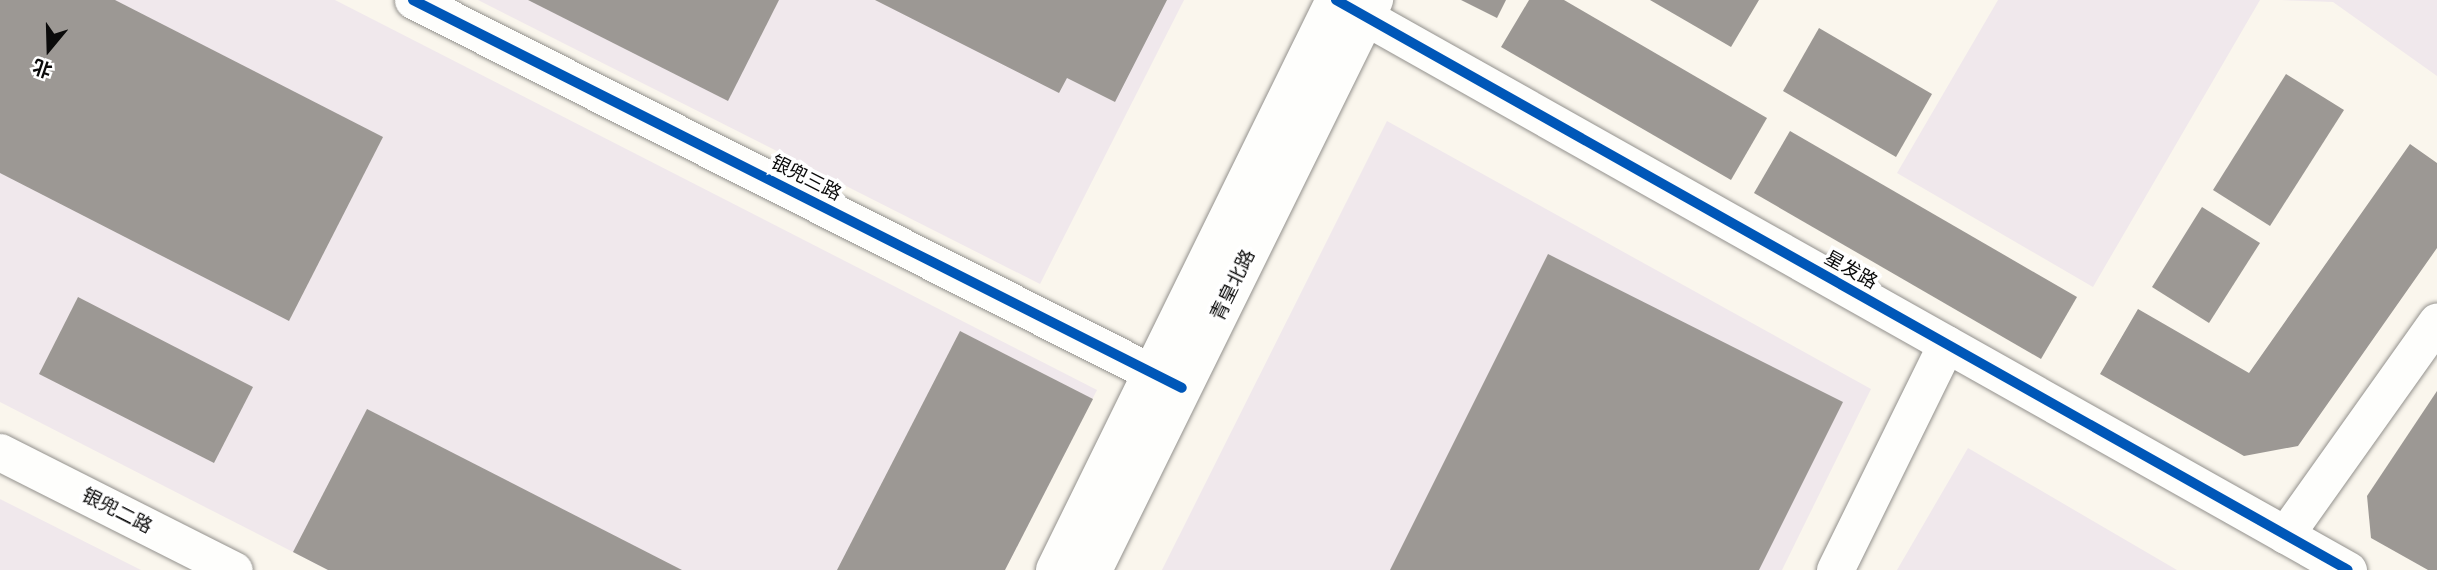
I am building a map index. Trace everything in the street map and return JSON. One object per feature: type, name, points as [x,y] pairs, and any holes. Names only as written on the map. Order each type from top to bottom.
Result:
[{"type":"street","name":"银兜三路","points":[[413,0],[1167,380]]},
{"type":"street","name":"青皇北路","points":[[1055,570],[1167,380],[1353,4]]},
{"type":"street","name":"星发路","points":[[1353,4],[1946,344],[2348,570]]},
{"type":"street","points":[[2285,535],[2437,321]]},
{"type":"street","points":[[1835,570],[1946,344]]},
{"type":"street","name":"青皇北路","points":[[1093,570],[1167,380]]},
{"type":"street","name":"银兜二路","points":[[0,452],[234,570]]},
{"type":"shaded area","points":[[0,0],[335,0],[1097,390],[1005,570],[328,570],[0,402]]},
{"type":"shaded area","points":[[478,0],[1184,0],[1040,284]]},
{"type":"shaded area","points":[[1998,0],[2260,0],[2093,287],[1897,173]]},
{"type":"shaded area","points":[[2281,0],[2437,0],[2437,76],[2333,2]]},
{"type":"shaded area","points":[[1387,121],[1871,389],[1782,570],[1162,570]]},
{"type":"shaded area","points":[[1968,448],[2177,570],[1897,570]]},
{"type":"shaded area","points":[[0,499],[141,570],[0,570]]},
{"type":"building","points":[[0,0],[115,0],[383,137],[289,321],[0,173]]},
{"type":"building","points":[[528,0],[779,0],[728,101]]},
{"type":"building","points":[[875,0],[1167,0],[1115,102],[1067,78],[1059,93]]},
{"type":"building","points":[[1461,0],[1506,0],[1497,18]]},
{"type":"building","points":[[1529,0],[1564,0],[1767,118],[1731,180],[1501,47]]},
{"type":"building","points":[[1650,0],[1759,0],[1731,47]]},
{"type":"building","points":[[1819,28],[1932,94],[1896,157],[1783,91]]},
{"type":"building","points":[[2286,74],[2344,110],[2270,226],[2213,190]]},
{"type":"building","points":[[1790,131],[2077,297],[2041,359],[1754,193]]},
{"type":"building","points":[[2410,144],[2437,163],[2437,248],[2298,446],[2244,456],[2100,374],[2138,309],[2249,373]]},
{"type":"building","points":[[2202,207],[2260,243],[2209,323],[2152,287]]},
{"type":"building","points":[[1548,254],[1843,402],[1759,570],[1390,570]]},
{"type":"building","points":[[78,297],[253,387],[214,463],[39,374]]},
{"type":"building","points":[[960,331],[1093,399],[1005,570],[837,570]]},
{"type":"building","points":[[2437,391],[2437,570],[2428,570],[2371,538],[2367,496]]},
{"type":"building","points":[[367,409],[682,570],[328,570],[293,552]]},
{"type":"cycle path","points":[[413,0],[1182,388]]},
{"type":"cycle path","points":[[1336,0],[2348,570]]}]
